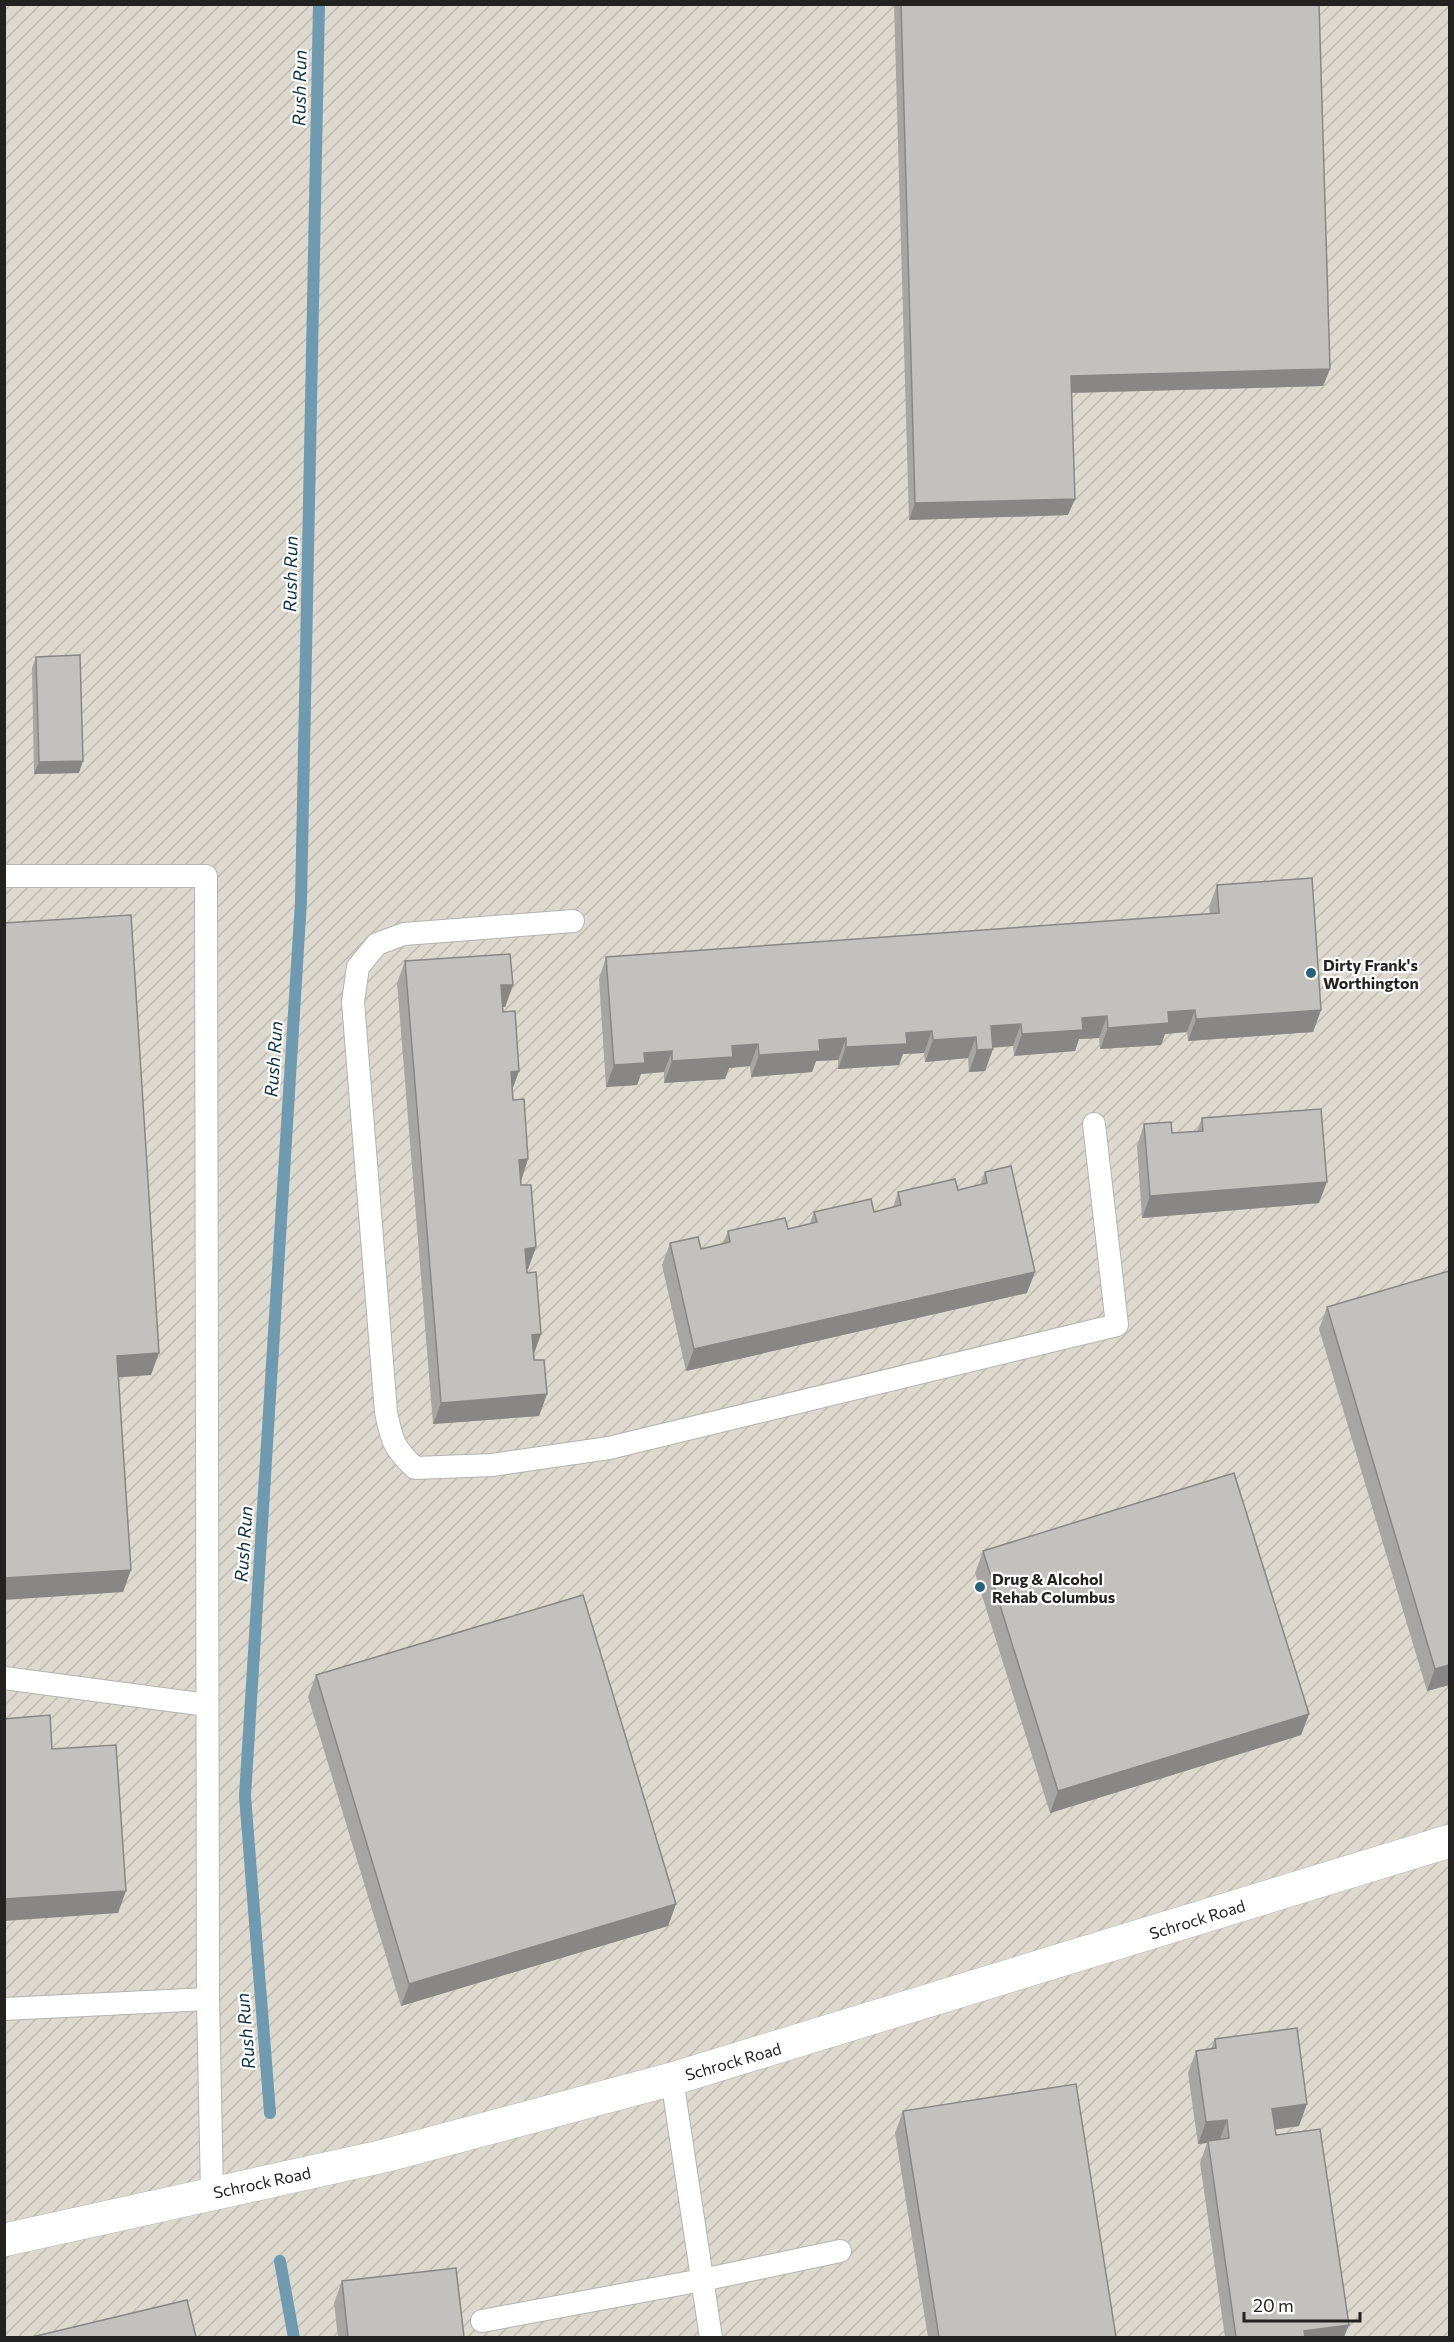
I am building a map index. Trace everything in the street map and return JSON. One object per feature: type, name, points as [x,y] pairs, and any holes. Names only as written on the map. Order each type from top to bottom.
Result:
[{"type":"street","name":"Schrock Road","points":[[4,2240],[384,2156],[672,2079],[1449,1841]]},
{"type":"lane","points":[[4,876],[206,876],[208,1999],[212,2193]]},
{"type":"lane","points":[[573,921],[404,934],[377,944],[358,967],[353,1002],[386,1412],[392,1440],[399,1452],[415,1468],[492,1465],[609,1448],[1117,1325],[1094,1124]]},
{"type":"lane","points":[[4,1678],[207,1705]]},
{"type":"lane","points":[[4,2009],[208,1999]]},
{"type":"lane","points":[[672,2079],[711,2337]]},
{"type":"lane","points":[[482,2321],[702,2280],[840,2251]]},
{"type":"shaded area","points":[[5,5],[1449,5],[1449,2337],[5,2337]]},
{"type":"building","points":[[901,4],[1319,4],[1330,369],[1071,376],[1075,499],[915,503]]},
{"type":"building","points":[[80,655],[83,761],[39,762],[36,657]]},
{"type":"building","points":[[1312,878],[1321,1010],[1196,1019],[1195,1010],[1168,1012],[1169,1023],[1108,1028],[1107,1016],[1082,1018],[1083,1030],[1022,1034],[1021,1024],[991,1026],[993,1049],[977,1050],[976,1037],[933,1040],[932,1031],[906,1033],[907,1044],[846,1047],[846,1038],[819,1040],[820,1051],[759,1055],[758,1044],[732,1046],[733,1057],[672,1061],[672,1051],[644,1053],[645,1063],[614,1065],[606,957],[1219,913],[1217,885]]},
{"type":"building","points":[[131,915],[159,1353],[117,1356],[131,1570],[4,1578],[4,923]]},
{"type":"building","points":[[510,954],[513,985],[501,985],[503,1012],[515,1011],[519,1071],[511,1072],[513,1100],[524,1099],[528,1159],[519,1160],[521,1185],[531,1185],[536,1247],[525,1249],[527,1273],[536,1272],[541,1334],[532,1335],[534,1360],[544,1360],[547,1394],[441,1403],[405,961]]},
{"type":"building","points":[[1321,1109],[1327,1182],[1150,1196],[1144,1124],[1171,1122],[1172,1133],[1203,1131],[1202,1118]]},
{"type":"building","points":[[1011,1166],[1035,1272],[694,1349],[670,1243],[698,1237],[701,1249],[730,1242],[728,1231],[785,1218],[788,1229],[817,1222],[814,1212],[871,1199],[874,1212],[901,1205],[898,1192],[955,1179],[958,1190],[987,1183],[985,1172]]},
{"type":"building","points":[[1449,1271],[1449,1665],[1435,1669],[1327,1307]]},
{"type":"building","points":[[1234,1473],[1309,1714],[1058,1791],[983,1551]]},
{"type":"building","points":[[583,1595],[676,1904],[409,1984],[316,1675]]},
{"type":"building","points":[[50,1715],[52,1749],[116,1745],[126,1891],[4,1899],[4,1719]]},
{"type":"building","points":[[1297,2028],[1307,2104],[1272,2109],[1276,2135],[1320,2129],[1349,2325],[1304,2331],[1305,2337],[1236,2337],[1208,2141],[1229,2138],[1227,2120],[1206,2122],[1196,2051],[1216,2048],[1215,2039]]},
{"type":"building","points":[[1076,2084],[1116,2337],[939,2337],[903,2111]]},
{"type":"building","points":[[456,2268],[464,2337],[348,2337],[342,2281]]},
{"type":"building","points":[[187,2300],[196,2337],[32,2337]]},
{"type":"waterway","name":"Rush Run","points":[[270,2113],[245,1796],[301,901],[319,4]]},
{"type":"waterway","name":"Rush Run","points":[[280,2261],[294,2338]]},
{"type":"place","name":"Dirty Frank's Worthington","points":[[1311,973]]},
{"type":"place","name":"Drug & Alcohol Rehab Columbus","points":[[980,1587]]}]
